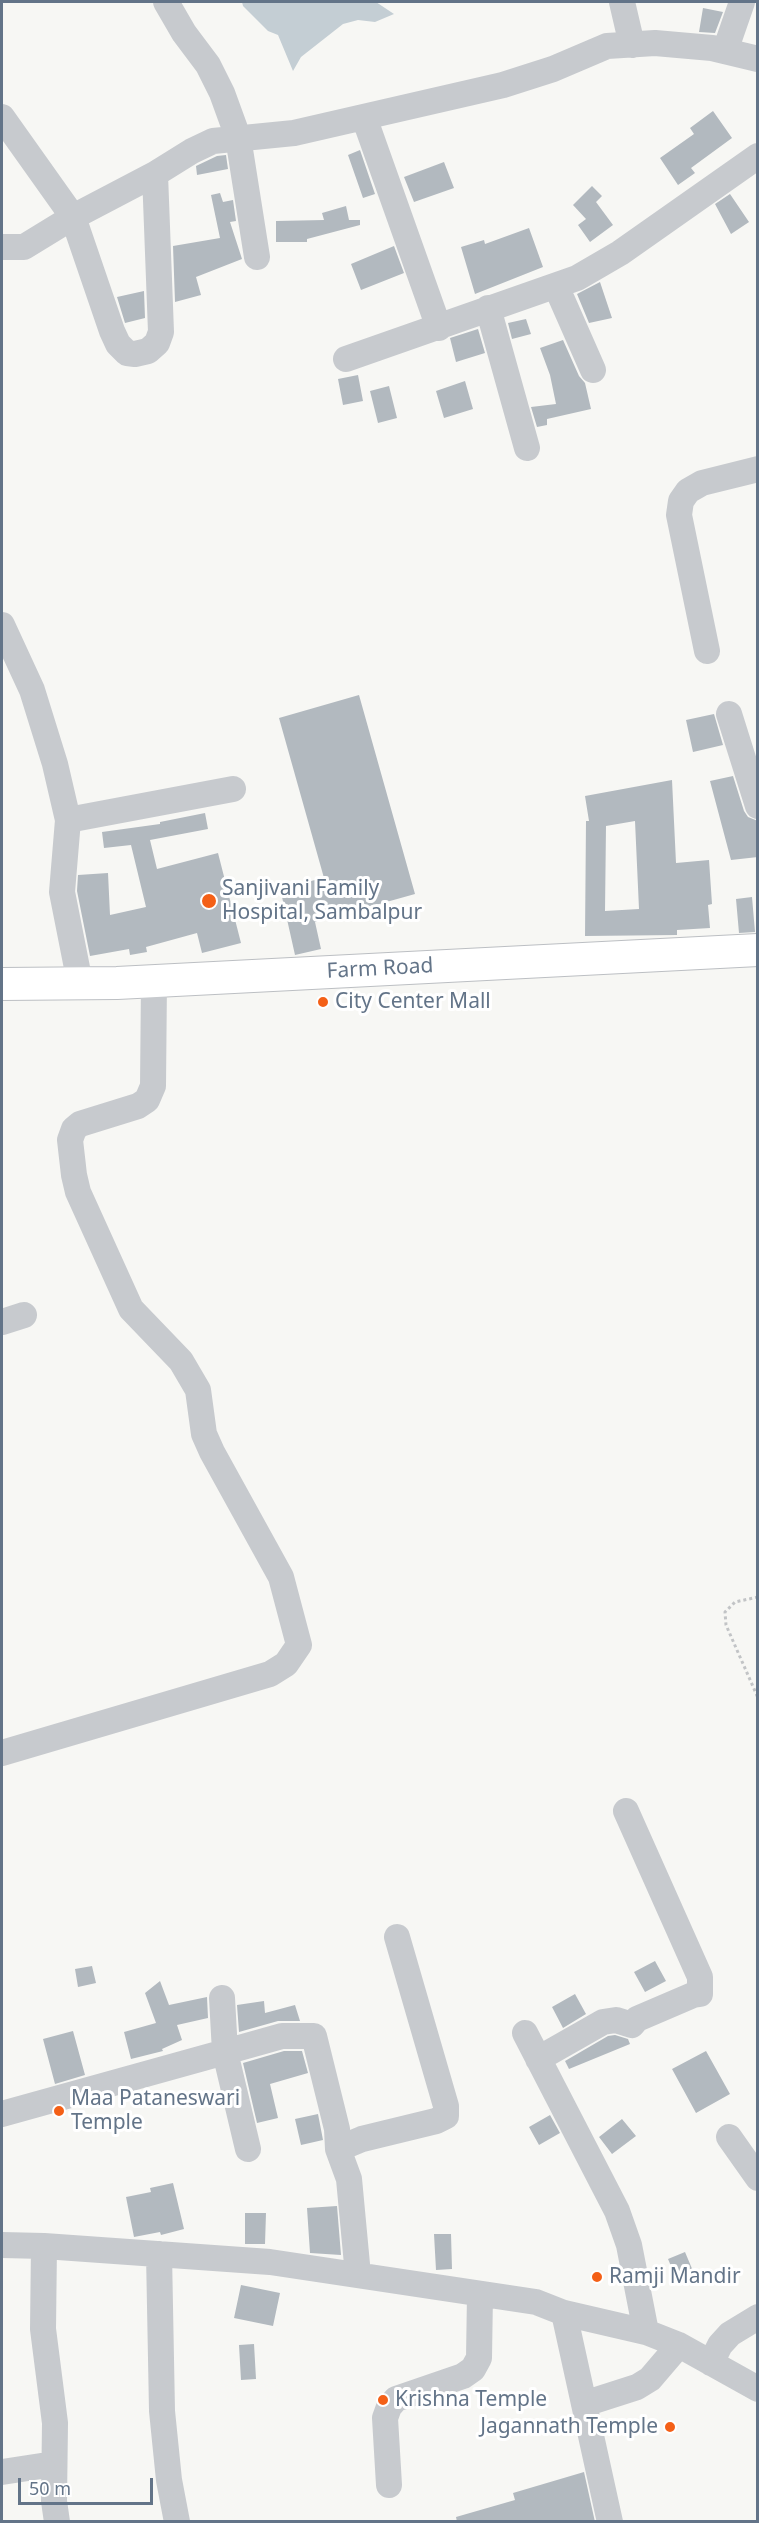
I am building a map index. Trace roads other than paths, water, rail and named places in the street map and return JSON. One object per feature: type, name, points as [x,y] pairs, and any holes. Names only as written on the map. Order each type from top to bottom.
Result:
[{"type":"main road","name":"Farm Road","points":[[2,984],[154,981],[758,950]]},
{"type":"street","points":[[166,2],[184,33],[208,65],[222,93],[238,137],[257,257]]},
{"type":"street","points":[[622,2],[632,45]]},
{"type":"street","points":[[725,51],[742,2]]},
{"type":"street","points":[[2,247],[24,247],[73,217],[213,141],[294,133],[503,85],[553,69],[607,46],[655,43],[725,51],[758,59]]},
{"type":"street","points":[[2,117],[73,217],[118,344],[127,352],[135,354],[148,351],[157,343],[161,332],[154,174]]},
{"type":"street","points":[[364,117],[439,328]]},
{"type":"street","points":[[346,359],[577,278],[620,253],[758,156]]},
{"type":"street","points":[[556,286],[593,370]]},
{"type":"street","points":[[488,308],[527,448]]},
{"type":"street","points":[[706,651],[679,515],[681,501],[688,491],[702,483],[758,469]]},
{"type":"street","points":[[2,625],[13,674],[32,690],[52,753],[68,820],[62,892],[80,983]]},
{"type":"street","points":[[729,714],[758,806]]},
{"type":"street","points":[[68,820],[233,789]]},
{"type":"street","points":[[2,1753],[270,1674],[286,1664],[298,1645],[281,1577],[204,1434],[198,1390],[181,1361],[130,1309],[83,1202],[74,1175],[70,1140],[74,1130],[80,1124],[138,1106],[147,1100],[153,1086],[154,981]]},
{"type":"street","points":[[538,2059],[603,2022],[616,2020],[632,2025],[637,2019],[700,1994],[700,1977],[626,1811]]},
{"type":"street","points":[[338,2149],[362,2139],[436,2121],[446,2116],[446,2106],[397,1937]]},
{"type":"street","points":[[222,1998],[225,2052],[248,2149]]},
{"type":"street","points":[[525,2033],[617,2211],[628,2245],[646,2332]]},
{"type":"street","points":[[2,2114],[282,2036],[314,2036],[337,2128],[338,2149],[349,2179],[358,2275]]},
{"type":"street","points":[[729,2137],[758,2178]]},
{"type":"street","points":[[2,2245],[270,2262],[536,2302],[564,2313],[646,2332],[679,2345],[758,2389]]},
{"type":"street","points":[[44,2246],[43,2329],[55,2423],[54,2501],[57,2522]]},
{"type":"street","points":[[159,2254],[162,2411],[169,2480],[177,2522]]},
{"type":"street","points":[[389,2485],[385,2418],[389,2407],[396,2399],[463,2376],[473,2369],[479,2358],[480,2294]]},
{"type":"street","points":[[564,2313],[610,2522]]},
{"type":"street","points":[[711,2363],[720,2344],[730,2334],[758,2317]]},
{"type":"street","points":[[584,2404],[637,2386],[650,2379],[679,2345]]},
{"type":"street","points":[[2,2472],[54,2464]]},
{"type":"place","name":"Sanjivani Family Hospital, Sambalpur","points":[[209,901]]},
{"type":"place","name":"City Center Mall","points":[[323,1002]]},
{"type":"place","name":"Maa Pataneswari Temple","points":[[59,2111]]},
{"type":"place","name":"Ramji Mandir","points":[[597,2277]]},
{"type":"place","name":"Krishna Temple","points":[[383,2400]]},
{"type":"place","name":"Jagannath Temple","points":[[670,2427]]}]
